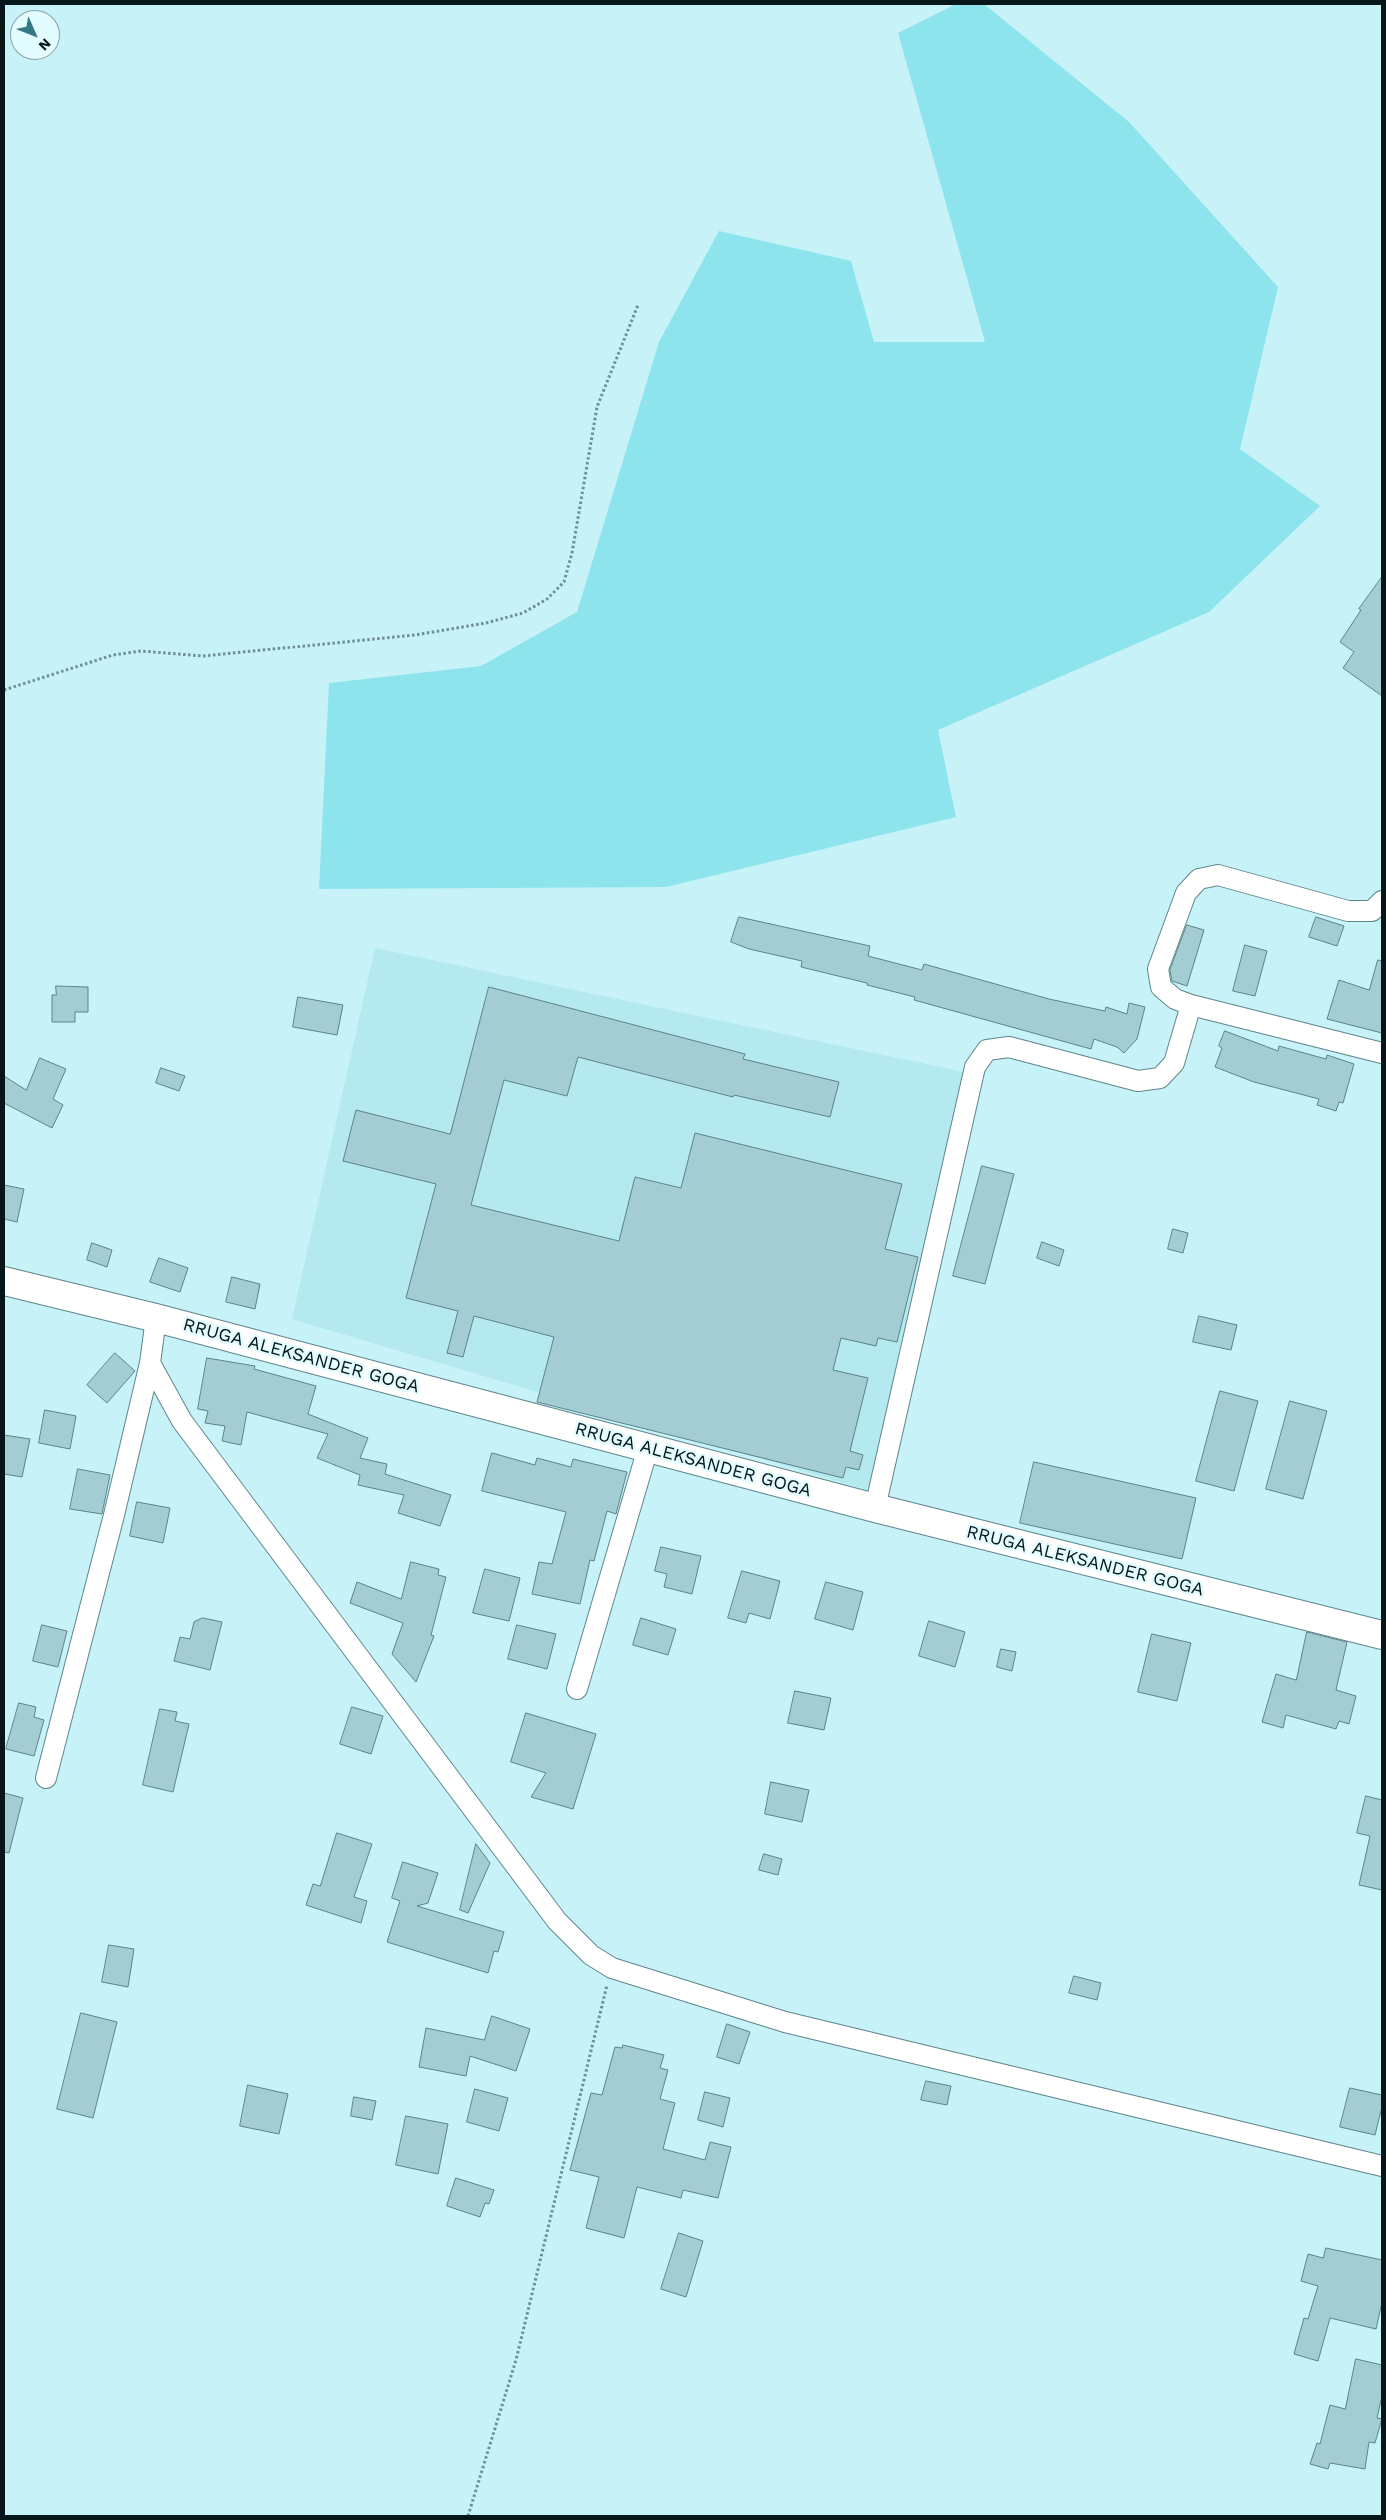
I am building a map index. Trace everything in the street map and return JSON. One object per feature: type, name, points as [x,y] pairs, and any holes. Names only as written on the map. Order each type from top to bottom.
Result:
[{"type":"main road","name":"RRUGA ALEKSANDER GOGA","points":[[4,1281],[156,1318],[875,1508],[1382,1635]]},
{"type":"street","points":[[1382,901],[1372,911],[1348,911],[1218,875],[1199,878],[1186,893],[1158,969],[1161,987],[1175,999],[1191,1005],[1382,1053]]},
{"type":"street","points":[[875,1508],[974,1068],[987,1050],[1009,1047],[1138,1081],[1160,1078],[1174,1063],[1191,1005]]},
{"type":"street","points":[[46,1778],[114,1515],[150,1363],[156,1318]]},
{"type":"street","points":[[150,1363],[182,1421],[558,1921],[591,1955],[612,1968],[785,2022],[1382,2166]]},
{"type":"street","points":[[577,1689],[648,1448]]},
{"type":"path","points":[[4,690],[113,655],[141,651],[203,656],[415,635],[486,623],[523,613],[547,599],[564,582],[572,553],[597,407],[638,305]]},
{"type":"path","points":[[468,2516],[516,2360],[612,1968]]},
{"type":"shaded area","points":[[956,4],[984,4],[1129,122],[1278,287],[1240,449],[1320,506],[1209,612],[938,730],[956,817],[666,887],[319,889],[329,683],[481,666],[577,612],[659,342],[719,231],[851,261],[874,342],[985,342],[898,33]]},
{"type":"shaded area","points":[[375,948],[969,1073],[870,1491],[292,1319]]},
{"type":"building","points":[[1382,577],[1382,696],[1343,668],[1354,652],[1340,642],[1361,610],[1359,609]]},
{"type":"building","points":[[739,917],[870,946],[868,956],[922,970],[924,964],[1049,999],[1105,1011],[1106,1007],[1127,1014],[1129,1003],[1145,1007],[1137,1039],[1124,1053],[1117,1047],[1094,1039],[1091,1049],[914,1000],[915,997],[867,985],[867,983],[801,967],[802,961],[749,949],[731,942]]},
{"type":"building","points":[[1316,917],[1344,926],[1337,946],[1309,937]]},
{"type":"building","points":[[1187,925],[1204,930],[1187,986],[1172,981],[1170,970]]},
{"type":"building","points":[[1245,945],[1267,951],[1255,996],[1233,991]]},
{"type":"building","points":[[1378,960],[1382,961],[1382,1033],[1327,1019],[1339,980],[1369,990]]},
{"type":"building","points":[[56,986],[88,987],[88,1012],[75,1012],[75,1022],[52,1022],[52,995],[56,995]]},
{"type":"building","points":[[489,987],[745,1054],[743,1059],[839,1082],[830,1117],[734,1095],[733,1097],[578,1057],[567,1096],[504,1080],[471,1205],[619,1241],[635,1177],[681,1188],[695,1133],[902,1184],[885,1249],[918,1257],[897,1342],[878,1338],[876,1346],[841,1338],[833,1370],[868,1378],[850,1451],[863,1455],[859,1470],[846,1467],[843,1478],[537,1402],[554,1337],[474,1316],[463,1357],[447,1353],[458,1311],[406,1298],[436,1184],[343,1161],[356,1110],[450,1134]]},
{"type":"building","points":[[298,997],[343,1005],[337,1035],[293,1027]]},
{"type":"building","points":[[1225,1031],[1278,1051],[1279,1046],[1326,1059],[1327,1055],[1354,1064],[1343,1103],[1339,1102],[1336,1111],[1317,1105],[1319,1099],[1254,1082],[1215,1067],[1222,1048],[1219,1046]]},
{"type":"building","points":[[40,1058],[66,1069],[53,1099],[63,1105],[52,1128],[4,1103],[4,1076],[26,1090]]},
{"type":"building","points":[[161,1068],[185,1076],[179,1091],[156,1083]]},
{"type":"building","points":[[982,1166],[1014,1174],[985,1284],[953,1276]]},
{"type":"building","points":[[4,1185],[24,1189],[17,1222],[4,1219]]},
{"type":"building","points":[[1173,1229],[1188,1233],[1183,1253],[1168,1249]]},
{"type":"building","points":[[1042,1242],[1064,1250],[1059,1266],[1037,1258]]},
{"type":"building","points":[[92,1243],[112,1250],[107,1267],[87,1260]]},
{"type":"building","points":[[159,1258],[188,1268],[180,1292],[150,1282]]},
{"type":"building","points":[[232,1277],[260,1284],[255,1309],[226,1302]]},
{"type":"building","points":[[1199,1316],[1237,1325],[1231,1350],[1193,1342]]},
{"type":"building","points":[[115,1353],[135,1371],[107,1403],[87,1385]]},
{"type":"building","points":[[207,1358],[255,1366],[254,1369],[316,1386],[308,1414],[368,1438],[360,1458],[387,1464],[385,1474],[451,1495],[440,1526],[398,1513],[404,1495],[358,1485],[360,1475],[317,1458],[328,1434],[247,1412],[241,1445],[222,1441],[225,1426],[205,1423],[208,1411],[198,1409]]},
{"type":"building","points":[[1220,1391],[1258,1401],[1234,1491],[1196,1481]]},
{"type":"building","points":[[1290,1401],[1327,1411],[1303,1499],[1266,1489]]},
{"type":"building","points":[[45,1410],[76,1416],[70,1449],[39,1443]]},
{"type":"building","points":[[4,1435],[30,1439],[22,1477],[4,1474]]},
{"type":"building","points":[[492,1453],[535,1465],[537,1458],[571,1467],[573,1459],[627,1472],[616,1514],[607,1511],[594,1561],[590,1560],[580,1604],[532,1594],[539,1562],[552,1564],[566,1512],[482,1491]]},
{"type":"building","points":[[1034,1462],[1196,1498],[1182,1559],[1020,1523]]},
{"type":"building","points":[[78,1469],[110,1475],[102,1514],[70,1509]]},
{"type":"building","points":[[137,1502],[170,1508],[163,1543],[130,1536]]},
{"type":"building","points":[[661,1547],[701,1556],[692,1594],[664,1587],[667,1574],[655,1571]]},
{"type":"building","points":[[411,1562],[439,1569],[438,1575],[446,1577],[431,1635],[434,1636],[416,1682],[392,1654],[403,1623],[350,1603],[357,1582],[401,1599]]},
{"type":"building","points":[[485,1569],[520,1578],[509,1621],[473,1613]]},
{"type":"building","points":[[742,1571],[780,1581],[770,1619],[749,1613],[746,1623],[728,1618]]},
{"type":"building","points":[[826,1582],[863,1592],[853,1630],[815,1619]]},
{"type":"building","points":[[203,1618],[222,1622],[210,1670],[174,1661],[180,1637],[190,1639],[194,1622]]},
{"type":"building","points":[[641,1618],[676,1629],[668,1655],[633,1645]]},
{"type":"building","points":[[929,1621],[965,1632],[955,1667],[919,1656]]},
{"type":"building","points":[[42,1625],[67,1631],[58,1667],[33,1661]]},
{"type":"building","points":[[517,1625],[556,1634],[547,1669],[508,1659]]},
{"type":"building","points":[[1307,1632],[1347,1642],[1336,1690],[1356,1696],[1349,1724],[1339,1721],[1336,1729],[1286,1715],[1283,1728],[1262,1722],[1276,1674],[1296,1680]]},
{"type":"building","points":[[1152,1634],[1191,1643],[1177,1701],[1138,1692]]},
{"type":"building","points":[[1001,1649],[1016,1652],[1012,1671],[997,1667]]},
{"type":"building","points":[[795,1691],[831,1698],[824,1730],[788,1723]]},
{"type":"building","points":[[19,1703],[36,1707],[34,1717],[44,1720],[34,1756],[6,1749]]},
{"type":"building","points":[[352,1707],[383,1716],[371,1754],[340,1744]]},
{"type":"building","points":[[160,1709],[177,1712],[175,1721],[189,1724],[173,1792],[143,1785]]},
{"type":"building","points":[[526,1713],[596,1734],[573,1809],[531,1797],[546,1773],[511,1762]]},
{"type":"building","points":[[771,1782],[809,1790],[802,1822],[765,1814]]},
{"type":"building","points":[[4,1793],[23,1798],[9,1853],[4,1852]]},
{"type":"building","points":[[1366,1796],[1382,1800],[1382,1890],[1359,1885],[1370,1836],[1357,1833]]},
{"type":"building","points":[[337,1833],[372,1844],[354,1897],[367,1901],[361,1923],[306,1905],[313,1884],[320,1886]]},
{"type":"building","points":[[476,1844],[490,1863],[468,1913],[460,1910]]},
{"type":"building","points":[[764,1854],[782,1859],[778,1875],[759,1870]]},
{"type":"building","points":[[403,1862],[438,1873],[428,1903],[417,1906],[504,1932],[498,1952],[494,1951],[488,1973],[387,1942],[400,1901],[392,1898]]},
{"type":"building","points":[[109,1945],[134,1949],[128,1987],[102,1982]]},
{"type":"building","points":[[1074,1976],[1101,1983],[1097,2000],[1069,1993]]},
{"type":"building","points":[[81,2013],[117,2022],[93,2118],[57,2109]]},
{"type":"building","points":[[492,2016],[530,2029],[516,2071],[470,2056],[466,2076],[419,2067],[426,2028],[484,2040]]},
{"type":"building","points":[[727,2024],[750,2032],[739,2064],[717,2057]]},
{"type":"building","points":[[623,2045],[664,2055],[660,2068],[668,2070],[660,2099],[675,2103],[663,2149],[705,2160],[710,2142],[731,2147],[718,2198],[683,2190],[681,2198],[637,2187],[624,2238],[586,2228],[599,2177],[570,2170],[591,2093],[602,2095],[615,2047],[622,2048]]},
{"type":"building","points":[[926,2081],[951,2086],[947,2105],[921,2100]]},
{"type":"building","points":[[248,2085],[288,2094],[279,2134],[240,2126]]},
{"type":"building","points":[[1350,2088],[1382,2095],[1382,2107],[1375,2135],[1340,2127]]},
{"type":"building","points":[[475,2089],[508,2098],[499,2131],[467,2122]]},
{"type":"building","points":[[705,2092],[730,2098],[723,2127],[698,2120]]},
{"type":"building","points":[[354,2097],[376,2101],[372,2120],[351,2116]]},
{"type":"building","points":[[406,2116],[448,2124],[438,2174],[396,2165]]},
{"type":"building","points":[[456,2178],[494,2190],[489,2204],[485,2203],[480,2217],[447,2206]]},
{"type":"building","points":[[679,2233],[703,2241],[686,2297],[661,2289]]},
{"type":"building","points":[[1326,2248],[1382,2260],[1382,2302],[1376,2329],[1330,2318],[1318,2361],[1294,2354],[1304,2318],[1308,2319],[1318,2286],[1301,2281],[1308,2254],[1323,2258]]},
{"type":"building","points":[[1356,2359],[1382,2365],[1382,2396],[1377,2418],[1382,2419],[1375,2443],[1369,2442],[1365,2469],[1330,2463],[1328,2469],[1310,2464],[1317,2443],[1320,2444],[1330,2405],[1345,2409]]}]
